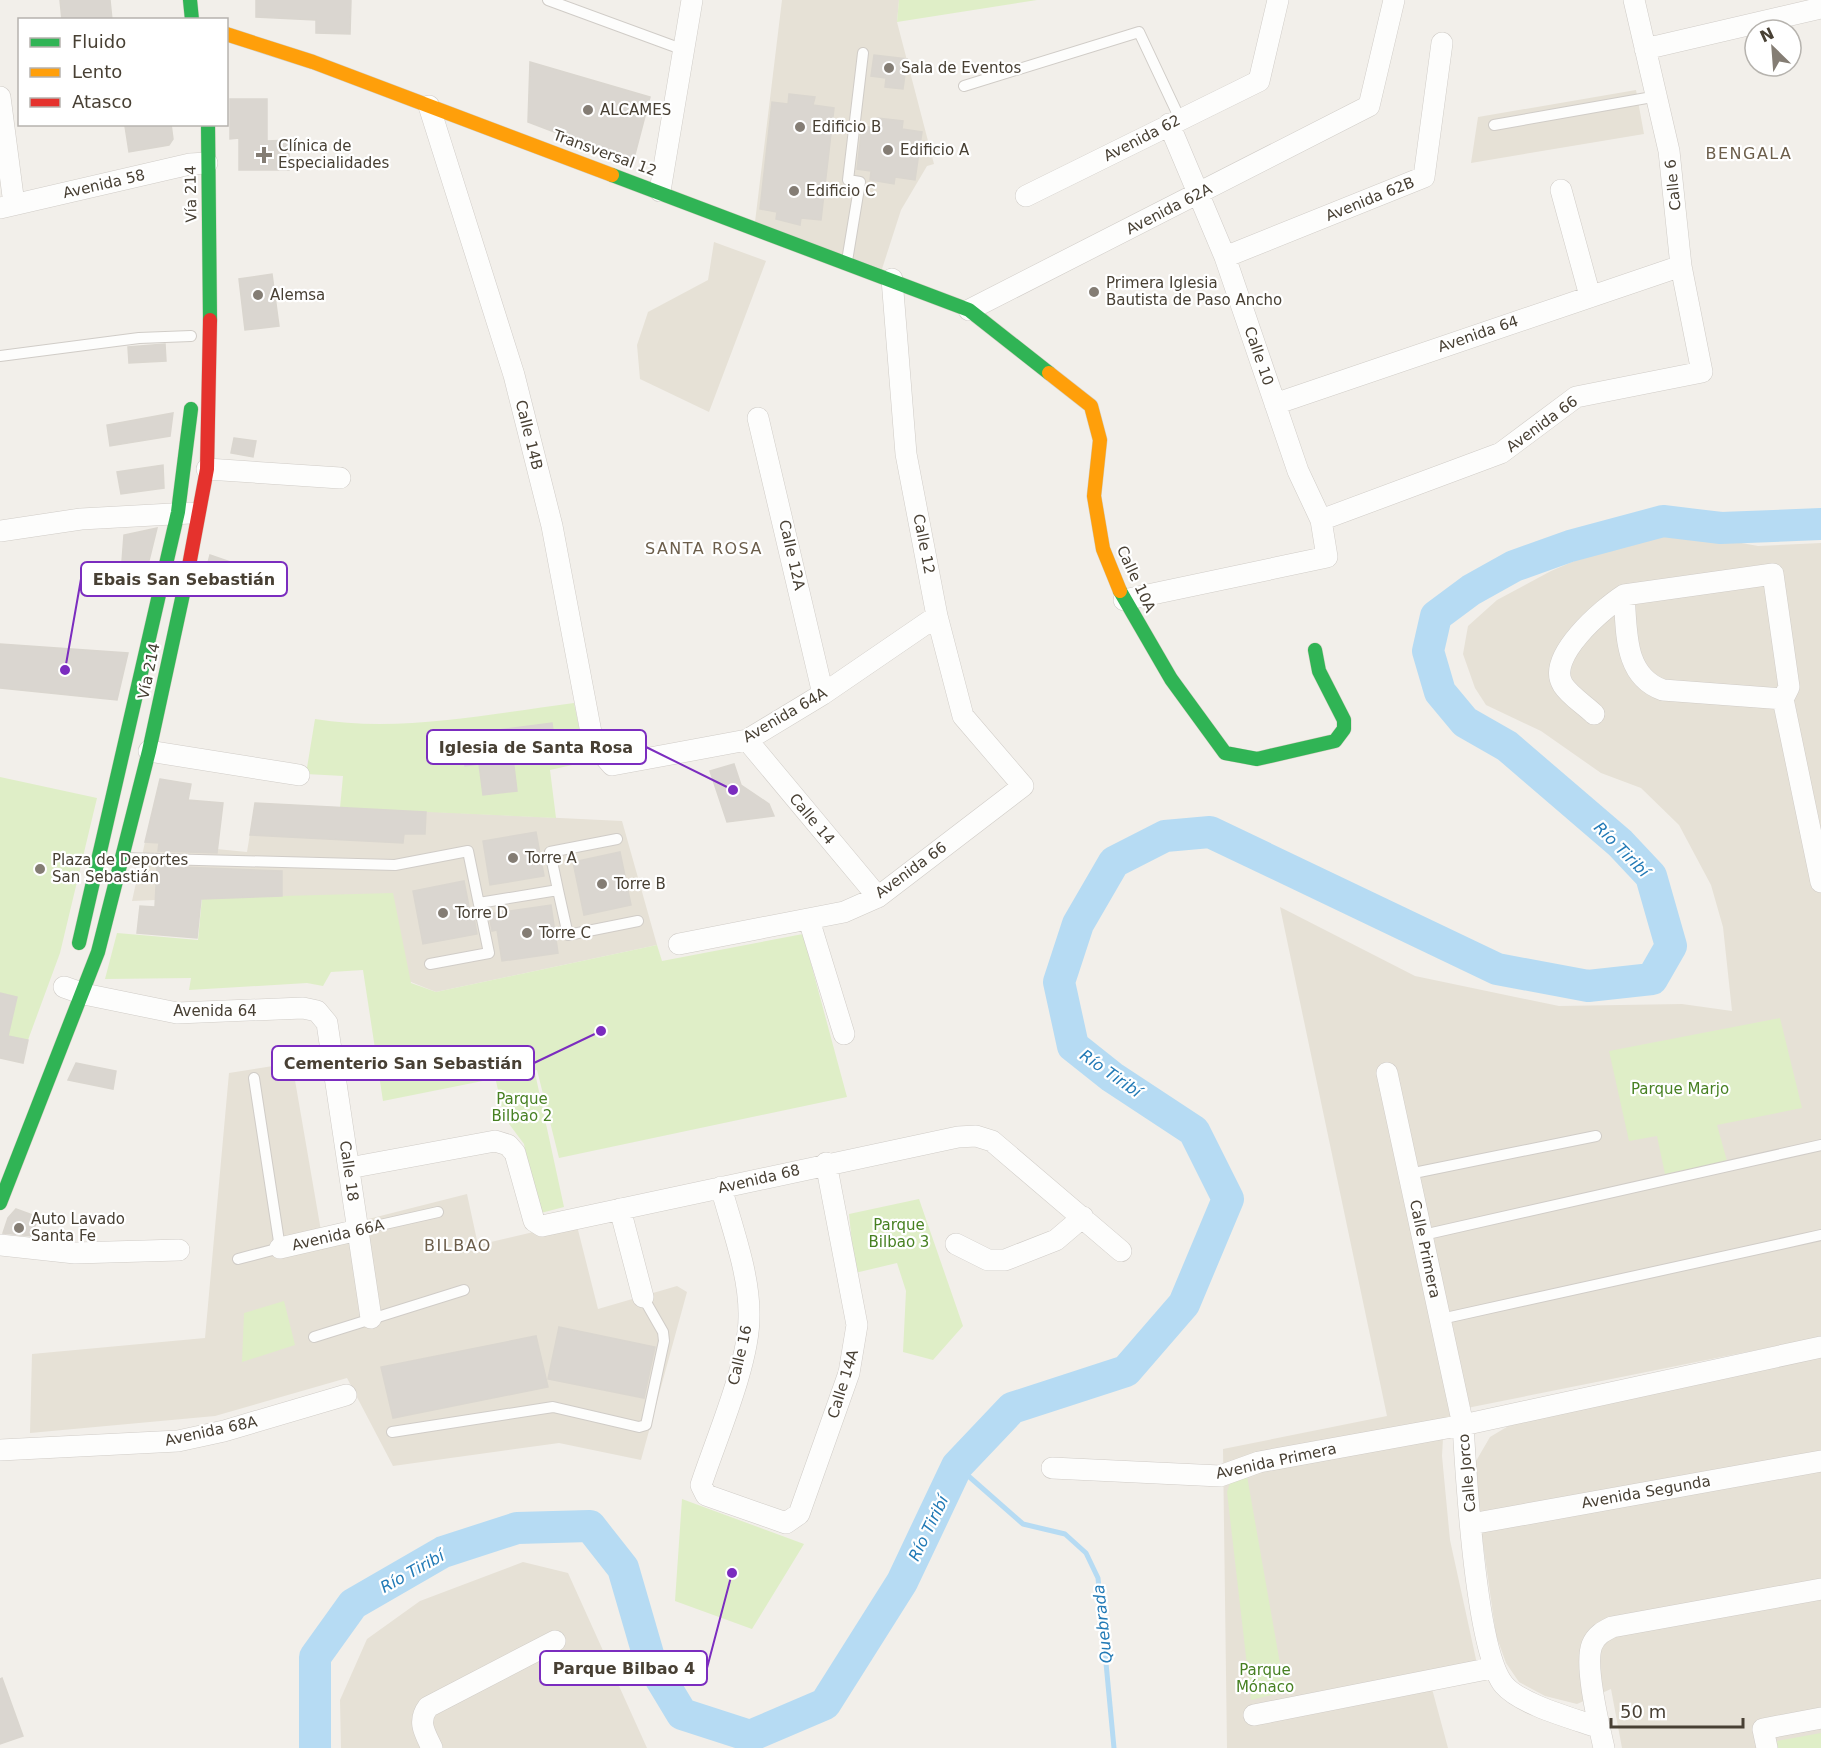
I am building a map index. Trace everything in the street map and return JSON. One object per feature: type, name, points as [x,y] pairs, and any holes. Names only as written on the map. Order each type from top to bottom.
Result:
[{"type":"main road","points":[[190,0],[192,18]]},
{"type":"main road","name":"Transversal 12","points":[[228,35],[313,62],[847,261],[969,310]]},
{"type":"main road","name":"Vía 214","points":[[0,1203],[15,1167],[69,989],[98,952],[149,751],[201,513],[207,469],[211,372],[195,164],[207,126]]},
{"type":"main road","name":"Calle 10A","points":[[969,310],[1091,406],[1100,440],[1094,496],[1103,549],[1124,600],[1171,679],[1225,753],[1257,759],[1335,741],[1343,732],[1345,721],[1315,667],[1314,650]]},
{"type":"main road","name":"Vía 214","points":[[74,957],[178,512],[191,422],[191,390]]},
{"type":"main road","points":[[0,1162],[15,1167]]},
{"type":"street","points":[[660,191],[692,0]]},
{"type":"street","name":"Avenida 62","points":[[1026,196],[1259,81],[1278,0]]},
{"type":"street","name":"Avenida 62A","points":[[969,310],[1369,106],[1394,0]]},
{"type":"street","name":"Calle 6","points":[[1634,0],[1669,151],[1681,266],[1702,372]]},
{"type":"street","points":[[1645,49],[1821,8]]},
{"type":"street","name":"Avenida 62B","points":[[1225,257],[1424,177],[1442,43]]},
{"type":"street","points":[[0,97],[7,206]]},
{"type":"street","name":"Calle 14B","points":[[429,106],[514,375],[552,526],[592,743],[612,765]]},
{"type":"street","name":"Calle 10","points":[[1124,600],[1327,557],[1321,520],[1298,471],[1225,257],[1198,194],[1175,122]]},
{"type":"street","name":"Avenida 58","points":[[7,206],[195,164]]},
{"type":"street","points":[[1561,189],[1590,296]]},
{"type":"street","name":"Avenida 64","points":[[1275,404],[1681,266]]},
{"type":"street","name":"Calle 12","points":[[892,279],[906,454],[937,616],[963,716],[1023,786]]},
{"type":"street","name":"Avenida 66","points":[[1321,520],[1501,453],[1576,397],[1702,372]]},
{"type":"street","name":"Calle 12A","points":[[758,418],[823,694]]},
{"type":"street","points":[[207,469],[340,478]]},
{"type":"street","points":[[0,531],[81,519],[178,512],[201,513]]},
{"type":"street","points":[[1594,714],[1562,685],[1560,672],[1569,645],[1606,606],[1624,595],[1773,574],[1789,687],[1783,699],[1821,882]]},
{"type":"street","points":[[1624,595],[1629,654],[1649,685],[1663,690],[1783,699]]},
{"type":"street","name":"Avenida 64A","points":[[612,765],[747,740],[823,694],[937,616]]},
{"type":"street","name":"Calle 14","points":[[747,740],[878,897]]},
{"type":"street","points":[[149,751],[299,775]]},
{"type":"street","name":"Avenida 66","points":[[679,944],[844,912],[878,897],[1023,786]]},
{"type":"street","points":[[809,920],[844,1034]]},
{"type":"street","name":"Avenida 64","points":[[69,989],[177,1013],[303,1008],[317,1011],[327,1023]]},
{"type":"street","name":"Calle 18","points":[[327,1023],[372,1318]]},
{"type":"street","name":"Calle Primera","points":[[1387,1073],[1463,1425]]},
{"type":"street","name":"Avenida 68","points":[[349,1168],[495,1141],[508,1144],[515,1154],[534,1221],[542,1226],[826,1163],[958,1137],[976,1136],[992,1142],[1083,1217]]},
{"type":"street","name":"Calle 14A","points":[[701,1485],[706,1495],[786,1522],[799,1514],[849,1374],[855,1344],[854,1301],[826,1163]]},
{"type":"street","name":"Calle 16","points":[[701,1485],[746,1347],[749,1318],[747,1295],[721,1187]]},
{"type":"street","points":[[620,1209],[643,1297]]},
{"type":"street","points":[[956,1244],[988,1260],[1005,1260],[1056,1240],[1083,1217],[1121,1251]]},
{"type":"street","name":"Avenida 66A","points":[[280,1248],[358,1230]]},
{"type":"street","points":[[0,1245],[75,1253],[179,1250]]},
{"type":"street","name":"Calle Jorco","points":[[1492,1668],[1477,1577],[1463,1425],[1821,1347]]},
{"type":"street","name":"Avenida 68A","points":[[0,1450],[178,1441],[224,1431],[346,1395]]},
{"type":"street","name":"Avenida Primera","points":[[1052,1468],[1220,1476],[1259,1462],[1463,1425]]},
{"type":"street","name":"Avenida Segunda","points":[[1471,1524],[1821,1461]]},
{"type":"street","points":[[1602,1738],[1589,1662],[1592,1645],[1599,1634],[1612,1627],[1821,1589]]},
{"type":"street","points":[[432,1748],[421,1725],[422,1715],[428,1707],[555,1641]]},
{"type":"street","points":[[1254,1715],[1492,1668],[1505,1687],[1535,1705],[1602,1738]]},
{"type":"street","points":[[1765,1738],[1821,1718]]},
{"type":"lane","points":[[548,0],[684,50]]},
{"type":"lane","points":[[964,86],[1139,32],[1175,122]]},
{"type":"lane","points":[[847,261],[860,182],[848,180],[862,53]]},
{"type":"lane","points":[[1494,125],[1658,96]]},
{"type":"lane","points":[[0,356],[139,338],[191,336]]},
{"type":"lane","points":[[617,838],[550,852],[568,935],[638,921]]},
{"type":"lane","points":[[122,858],[395,865],[468,851],[489,953],[430,964]]},
{"type":"lane","points":[[479,903],[558,890]]},
{"type":"lane","points":[[254,1078],[280,1248]]},
{"type":"lane","points":[[1409,1174],[1596,1136]]},
{"type":"lane","points":[[1423,1236],[1821,1145]]},
{"type":"lane","name":"Avenida 66A","points":[[358,1230],[438,1212]]},
{"type":"lane","points":[[1441,1319],[1821,1235]]},
{"type":"lane","name":"Avenida 66A","points":[[238,1258],[280,1248]]},
{"type":"lane","points":[[314,1337],[464,1290]]},
{"type":"lane","points":[[392,1432],[553,1407],[639,1427],[646,1425],[664,1341],[643,1297]]},
{"type":"shaded area","points":[[782,0],[899,0],[897,22],[934,164],[927,166],[901,210],[882,269],[755,222]]},
{"type":"shaded area","points":[[1636,90],[1644,134],[1471,163],[1478,117]]},
{"type":"shaded area","points":[[714,242],[766,261],[709,412],[640,379],[637,345],[648,312],[708,280]]},
{"type":"shaded area","points":[[1654,527],[1758,546],[1821,543],[1821,1337],[1467,1408],[1444,1421],[1442,1456],[1450,1540],[1477,1664],[1428,1674],[1448,1748],[1227,1748],[1223,1449],[1387,1416],[1280,907],[1415,976],[1559,1006],[1682,1004],[1732,1011],[1723,927],[1711,885],[1679,825],[1641,788],[1601,773],[1541,731],[1486,705],[1475,688],[1463,654],[1468,626],[1497,600],[1551,571]]},
{"type":"shaded area","points":[[255,803],[622,821],[657,945],[436,992],[202,898],[132,901],[145,842],[247,852]]},
{"type":"shaded area","points":[[292,1063],[321,1231],[467,1194],[478,1245],[576,1222],[598,1309],[677,1286],[687,1292],[641,1460],[559,1443],[393,1466],[347,1378],[215,1416],[30,1433],[32,1354],[205,1338],[229,1073]]},
{"type":"shaded area","points":[[1821,1355],[1821,1748],[1622,1748],[1611,1689],[1577,1704],[1545,1696],[1519,1682],[1506,1663],[1496,1635],[1475,1487],[1476,1461],[1490,1437],[1510,1425]]},
{"type":"shaded area","points":[[523,1562],[568,1573],[647,1748],[341,1748],[340,1700],[367,1639],[420,1601]]},
{"type":"green space","points":[[899,0],[1037,0],[897,22]]},
{"type":"green space","points":[[574,703],[581,737],[590,761],[550,770],[556,818],[340,808],[343,776],[306,774],[315,719],[347,723],[412,723],[477,717]]},
{"type":"green space","name":"Plaza de Deportes San Sebastián","points":[[0,777],[97,798],[60,953],[28,1040],[0,1035]]},
{"type":"green space","points":[[393,893],[411,983],[436,992],[657,945],[662,961],[803,934],[847,1097],[559,1158],[537,1070],[383,1101],[363,970],[331,972],[323,986],[307,983],[189,990],[191,978],[105,979],[117,933],[198,940],[202,898]]},
{"type":"green space","name":"Parque Marjo","points":[[1780,1018],[1802,1108],[1717,1125],[1727,1161],[1665,1174],[1657,1136],[1629,1141],[1609,1051]]},
{"type":"green space","name":"Parque Bilbao 2","points":[[535,1073],[564,1207],[537,1214],[524,1144],[504,1117],[496,1081]]},
{"type":"green space","name":"Parque Bilbao 3","points":[[919,1199],[963,1326],[933,1360],[903,1352],[906,1291],[897,1263],[855,1273],[849,1214]]},
{"type":"green space","points":[[284,1301],[295,1345],[242,1362],[244,1313]]},
{"type":"green space","name":"Parque Mónaco","points":[[1247,1476],[1285,1692],[1251,1700],[1227,1492],[1230,1483]]},
{"type":"green space","points":[[682,1499],[804,1544],[752,1629],[675,1601]]},
{"type":"green space","points":[[1821,1733],[1821,1748],[1778,1748],[1777,1741]]},
{"type":"building","points":[[60,0],[110,0],[112,18],[62,18]]},
{"type":"building","points":[[256,0],[351,0],[350,34],[316,33],[316,20],[256,17]]},
{"type":"building","name":"Sala de Eventos","points":[[874,55],[907,59],[903,89],[885,87],[886,78],[871,76]]},
{"type":"building","name":"ALCAMES","points":[[530,62],[650,97],[633,162],[528,122]]},
{"type":"building","points":[[789,94],[815,97],[813,105],[834,108],[821,220],[801,218],[800,225],[776,219],[777,212],[760,209],[772,102],[788,104]]},
{"type":"building","points":[[230,99],[267,99],[267,141],[289,140],[289,170],[239,170],[239,138],[230,139]]},
{"type":"building","name":"Edificio A","points":[[877,118],[903,121],[902,129],[922,132],[915,180],[895,177],[894,184],[870,180],[871,171],[857,169],[862,126],[876,128]]},
{"type":"building","points":[[125,126],[171,126],[173,139],[169,145],[129,152]]},
{"type":"building","name":"Alemsa","points":[[272,274],[279,326],[245,330],[239,279]]},
{"type":"building","points":[[165,344],[166,361],[129,363],[128,347]]},
{"type":"building","points":[[173,413],[170,436],[110,446],[107,425]]},
{"type":"building","points":[[234,438],[256,441],[253,457],[231,453]]},
{"type":"building","points":[[163,465],[164,488],[121,494],[117,472]]},
{"type":"building","points":[[157,528],[145,577],[121,575],[124,535]]},
{"type":"building","points":[[210,555],[239,565],[234,580],[206,570]]},
{"type":"building","points":[[0,644],[128,653],[117,700],[0,688]]},
{"type":"building","points":[[552,723],[556,753],[513,758],[517,791],[483,795],[479,764],[465,766],[461,735]]},
{"type":"building","points":[[734,764],[741,785],[769,804],[774,816],[727,822],[710,771]]},
{"type":"building","points":[[160,779],[191,784],[188,800],[223,803],[217,853],[158,851],[159,843],[145,842]]},
{"type":"building","points":[[255,803],[426,812],[425,834],[404,834],[403,843],[250,835]]},
{"type":"building","name":"Torre A","points":[[536,832],[544,876],[490,885],[483,841]]},
{"type":"building","name":"Torre B","points":[[620,852],[631,905],[584,915],[573,862]]},
{"type":"building","points":[[157,866],[282,871],[282,896],[201,899],[197,938],[137,933],[140,906],[155,907]]},
{"type":"building","name":"Torre D","points":[[464,881],[477,934],[423,944],[413,891]]},
{"type":"building","name":"Torre C","points":[[551,905],[558,953],[502,961],[497,930],[492,931],[489,914]]},
{"type":"building","points":[[0,993],[17,997],[8,1036],[28,1040],[23,1063],[0,1058]]},
{"type":"building","points":[[76,1063],[116,1071],[113,1089],[68,1080]]},
{"type":"building","name":"Auto Lavado Santa Fe","points":[[16,1209],[38,1217],[32,1236],[3,1233],[8,1218]]},
{"type":"building","points":[[559,1327],[655,1347],[644,1398],[548,1379]]},
{"type":"building","points":[[536,1336],[548,1387],[393,1418],[381,1367]]},
{"type":"building","points":[[2,1678],[23,1736],[0,1744],[0,1679]]},
{"type":"waterway","name":"Río Tiribí","points":[[315,1748],[315,1657],[353,1604],[443,1552],[517,1528],[590,1526],[623,1568],[650,1661],[682,1714],[750,1736],[825,1704],[902,1582],[957,1466],[1012,1408],[1126,1371],[1184,1304],[1228,1199],[1194,1131],[1112,1077],[1073,1046],[1059,982],[1078,924],[1114,862],[1165,836],[1210,832],[1497,969],[1588,986],[1652,979],[1671,946],[1651,876],[1620,843],[1507,746],[1465,722],[1440,692],[1428,651],[1436,616],[1471,590],[1514,566],[1570,546],[1663,521],[1721,528],[1821,524]]},
{"type":"waterway","name":"Quebrada","points":[[957,1466],[1023,1524],[1065,1534],[1086,1553],[1098,1578],[1114,1748]]},
{"type":"traffic: fast","points":[[190,0],[192,18]]},
{"type":"traffic: fast","points":[[208,126],[210,320]]},
{"type":"traffic: fast","points":[[612,175],[969,310],[1049,373]]},
{"type":"traffic: fast","points":[[79,943],[178,512],[191,409]]},
{"type":"traffic: fast","points":[[0,1203],[98,952],[149,751],[188,571]]},
{"type":"traffic: fast","points":[[1120,591],[1171,679],[1225,753],[1257,759],[1335,741],[1344,729],[1344,720],[1319,671],[1315,650]]},
{"type":"traffic: slow","points":[[228,35],[313,62],[612,175]]},
{"type":"traffic: slow","points":[[1049,373],[1091,406],[1100,440],[1094,496],[1103,549],[1120,591]]},
{"type":"traffic: jam","points":[[188,571],[207,469],[210,320]]},
{"type":"place","name":"Sala de Eventos","points":[[889,68]]},
{"type":"place","name":"ALCAMES","points":[[588,110]]},
{"type":"place","name":"Edificio B","points":[[800,127]]},
{"type":"place","name":"Edificio A","points":[[888,150]]},
{"type":"place","name":"Clínica de Especialidades","points":[[264,155]]},
{"type":"place","name":"Edificio C","points":[[794,191]]},
{"type":"place","name":"Primera Iglesia Bautista de Paso Ancho","points":[[1094,292]]},
{"type":"place","name":"Alemsa","points":[[258,295]]},
{"type":"place","name":"Ebais San Sebastián","points":[[65,670]]},
{"type":"place","name":"Iglesia de Santa Rosa","points":[[733,790]]},
{"type":"place","name":"Torre A","points":[[513,858]]},
{"type":"place","name":"Plaza de Deportes San Sebastián","points":[[40,869]]},
{"type":"place","name":"Torre B","points":[[602,884]]},
{"type":"place","name":"Torre D","points":[[443,913]]},
{"type":"place","name":"Torre C","points":[[527,933]]},
{"type":"place","name":"Cementerio San Sebastián","points":[[601,1031]]},
{"type":"place","name":"Auto Lavado Santa Fe","points":[[19,1228]]},
{"type":"place","name":"Parque Bilbao 4","points":[[732,1573]]},
{"type":"district","name":"BENGALA","points":[[1749,153]]},
{"type":"district","name":"SANTA ROSA","points":[[704,548]]},
{"type":"district","name":"BILBAO","points":[[458,1245]]}]
